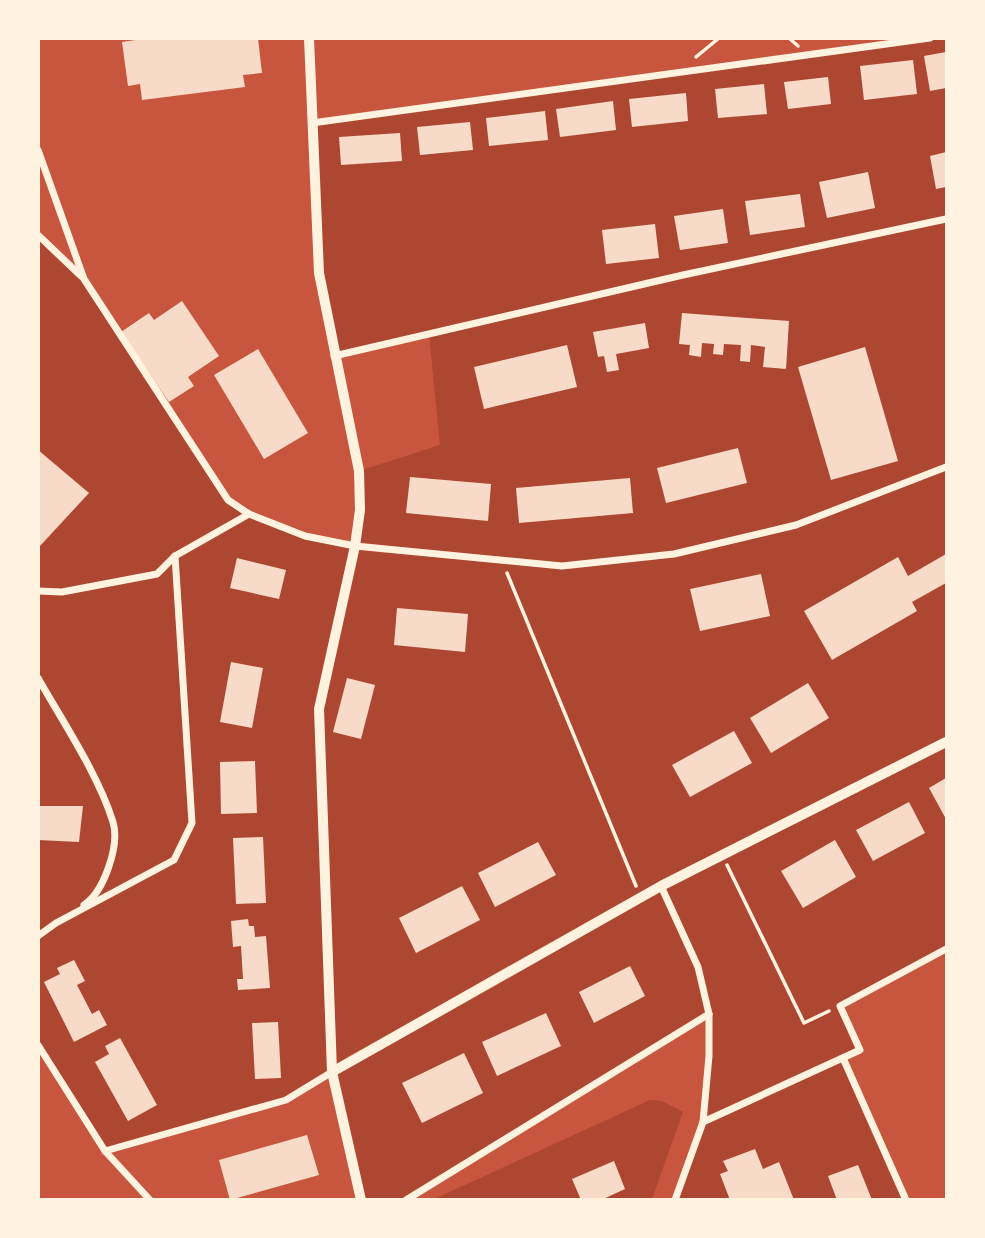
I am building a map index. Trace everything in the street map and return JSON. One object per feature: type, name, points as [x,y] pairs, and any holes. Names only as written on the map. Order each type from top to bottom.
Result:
[{"type":"street","points":[[309,38],[319,273],[359,471],[360,510],[355,546],[319,709],[332,1072],[361,1199]]},
{"type":"street","points":[[312,123],[930,38]]},
{"type":"street","points":[[38,150],[84,279]]},
{"type":"street","points":[[334,356],[683,275],[947,219]]},
{"type":"street","points":[[38,234],[84,279],[228,500],[248,514],[305,536],[355,546],[562,566],[674,554],[796,525],[947,467]]},
{"type":"street","points":[[38,591],[62,592],[157,574],[175,556],[248,514]]},
{"type":"street","points":[[56,923],[174,860],[192,823],[175,556]]},
{"type":"street","points":[[38,678],[90,772],[114,825],[110,868],[88,902],[38,936]]},
{"type":"street","points":[[105,1151],[286,1100],[661,886],[947,741]]},
{"type":"street","points":[[661,886],[698,967],[709,1013],[709,1056],[703,1122],[676,1199]]},
{"type":"street","points":[[703,1122],[860,1050],[840,1006],[947,948]]},
{"type":"street","points":[[406,1199],[709,1013]]},
{"type":"street","points":[[38,1045],[105,1151],[150,1199]]},
{"type":"street","points":[[843,1058],[906,1199]]},
{"type":"path","points":[[682,73],[702,50],[719,38]]},
{"type":"path","points":[[501,560],[641,897]]},
{"type":"path","points":[[722,855],[804,1023],[840,1006]]},
{"type":"shaded area","points":[[930,39],[946,39],[946,949],[840,1006],[860,1050],[844,1058],[906,1199],[675,1199],[703,1122],[709,1014],[406,1199],[361,1199],[332,1072],[286,1100],[105,1151],[39,1045],[39,548],[89,493],[39,450],[38,235],[84,279],[228,500],[258,517],[289,529],[355,546],[359,471],[440,445],[429,334],[334,356],[327,320],[312,123]]},
{"type":"shaded area","points":[[650,1100],[662,1101],[683,1112],[652,1199],[432,1200]]},
{"type":"building","points":[[149,38],[258,38],[262,73],[243,75],[245,87],[142,100],[140,84],[128,86],[122,42]]},
{"type":"building","points":[[946,52],[946,88],[930,91],[924,56]]},
{"type":"building","points":[[913,60],[917,94],[864,100],[860,66]]},
{"type":"building","points":[[828,77],[831,104],[788,109],[784,82]]},
{"type":"building","points":[[764,84],[767,114],[718,118],[715,89]]},
{"type":"building","points":[[686,93],[688,121],[632,127],[629,99]]},
{"type":"building","points":[[613,101],[616,130],[560,137],[556,109]]},
{"type":"building","points":[[545,111],[548,140],[489,146],[486,118]]},
{"type":"building","points":[[470,122],[473,150],[420,155],[417,127]]},
{"type":"building","points":[[400,133],[402,161],[341,165],[339,137]]},
{"type":"building","points":[[946,152],[946,187],[936,189],[930,156]]},
{"type":"building","points":[[868,172],[875,208],[827,218],[819,182]]},
{"type":"building","points":[[800,194],[805,227],[750,235],[745,201]]},
{"type":"building","points":[[723,209],[728,243],[680,250],[674,216]]},
{"type":"building","points":[[655,224],[659,258],[606,264],[602,230]]},
{"type":"building","points":[[182,301],[219,356],[188,377],[194,386],[169,402],[121,332],[149,313],[154,320]]},
{"type":"building","points":[[682,313],[789,321],[786,369],[763,367],[765,347],[751,345],[750,362],[740,361],[741,345],[724,344],[723,355],[713,354],[714,344],[702,343],[701,357],[689,355],[690,345],[679,344]]},
{"type":"building","points":[[645,323],[649,348],[616,354],[619,370],[607,372],[604,356],[598,357],[593,332]]},
{"type":"building","points":[[567,345],[577,387],[484,409],[474,367]]},
{"type":"building","points":[[865,347],[898,461],[831,480],[798,367]]},
{"type":"building","points":[[258,349],[308,433],[264,459],[214,375]]},
{"type":"building","points":[[738,448],[747,483],[666,503],[657,468]]},
{"type":"building","points":[[38,450],[89,493],[38,548]]},
{"type":"building","points":[[410,477],[491,484],[488,521],[406,513]]},
{"type":"building","points":[[630,478],[633,513],[519,523],[516,488]]},
{"type":"building","points":[[946,554],[946,583],[912,602],[917,611],[832,660],[804,611],[898,557],[908,576]]},
{"type":"building","points":[[237,558],[286,570],[279,599],[230,588]]},
{"type":"building","points":[[761,574],[770,616],[700,631],[690,589]]},
{"type":"building","points":[[397,608],[468,614],[465,652],[394,645]]},
{"type":"building","points":[[231,662],[263,668],[252,728],[220,722]]},
{"type":"building","points":[[347,678],[375,685],[361,739],[333,732]]},
{"type":"building","points":[[808,683],[829,718],[771,753],[750,718]]},
{"type":"building","points":[[734,731],[752,763],[690,797],[672,765]]},
{"type":"building","points":[[255,761],[257,813],[221,814],[220,762]]},
{"type":"building","points":[[946,778],[946,819],[929,788]]},
{"type":"building","points":[[909,802],[925,833],[873,861],[856,830]]},
{"type":"building","points":[[38,806],[83,806],[79,842],[38,840]]},
{"type":"building","points":[[263,837],[266,903],[236,904],[233,838]]},
{"type":"building","points":[[835,840],[856,877],[803,908],[781,871]]},
{"type":"building","points":[[538,842],[556,875],[495,907],[478,873]]},
{"type":"building","points":[[462,886],[480,920],[416,953],[399,918]]},
{"type":"building","points":[[248,919],[249,926],[254,926],[255,937],[266,936],[270,988],[238,990],[237,979],[243,979],[241,946],[233,947],[231,921]]},
{"type":"building","points":[[74,960],[85,981],[77,985],[92,1014],[99,1010],[107,1025],[74,1042],[44,982],[60,974],[57,968]]},
{"type":"building","points":[[630,966],[645,996],[594,1023],[579,992]]},
{"type":"building","points":[[546,1013],[561,1046],[497,1076],[482,1042]]},
{"type":"building","points":[[278,1022],[281,1078],[255,1079],[252,1023]]},
{"type":"building","points":[[120,1038],[157,1105],[128,1121],[95,1062],[109,1054],[105,1046]]},
{"type":"building","points":[[464,1053],[483,1093],[422,1123],[402,1083]]},
{"type":"building","points":[[307,1135],[319,1175],[230,1200],[219,1160]]},
{"type":"building","points":[[755,1149],[763,1169],[779,1162],[794,1200],[730,1200],[720,1174],[728,1171],[723,1161]]},
{"type":"building","points":[[614,1161],[625,1189],[601,1200],[581,1200],[572,1179]]},
{"type":"building","points":[[858,1165],[872,1200],[837,1200],[828,1176]]}]
